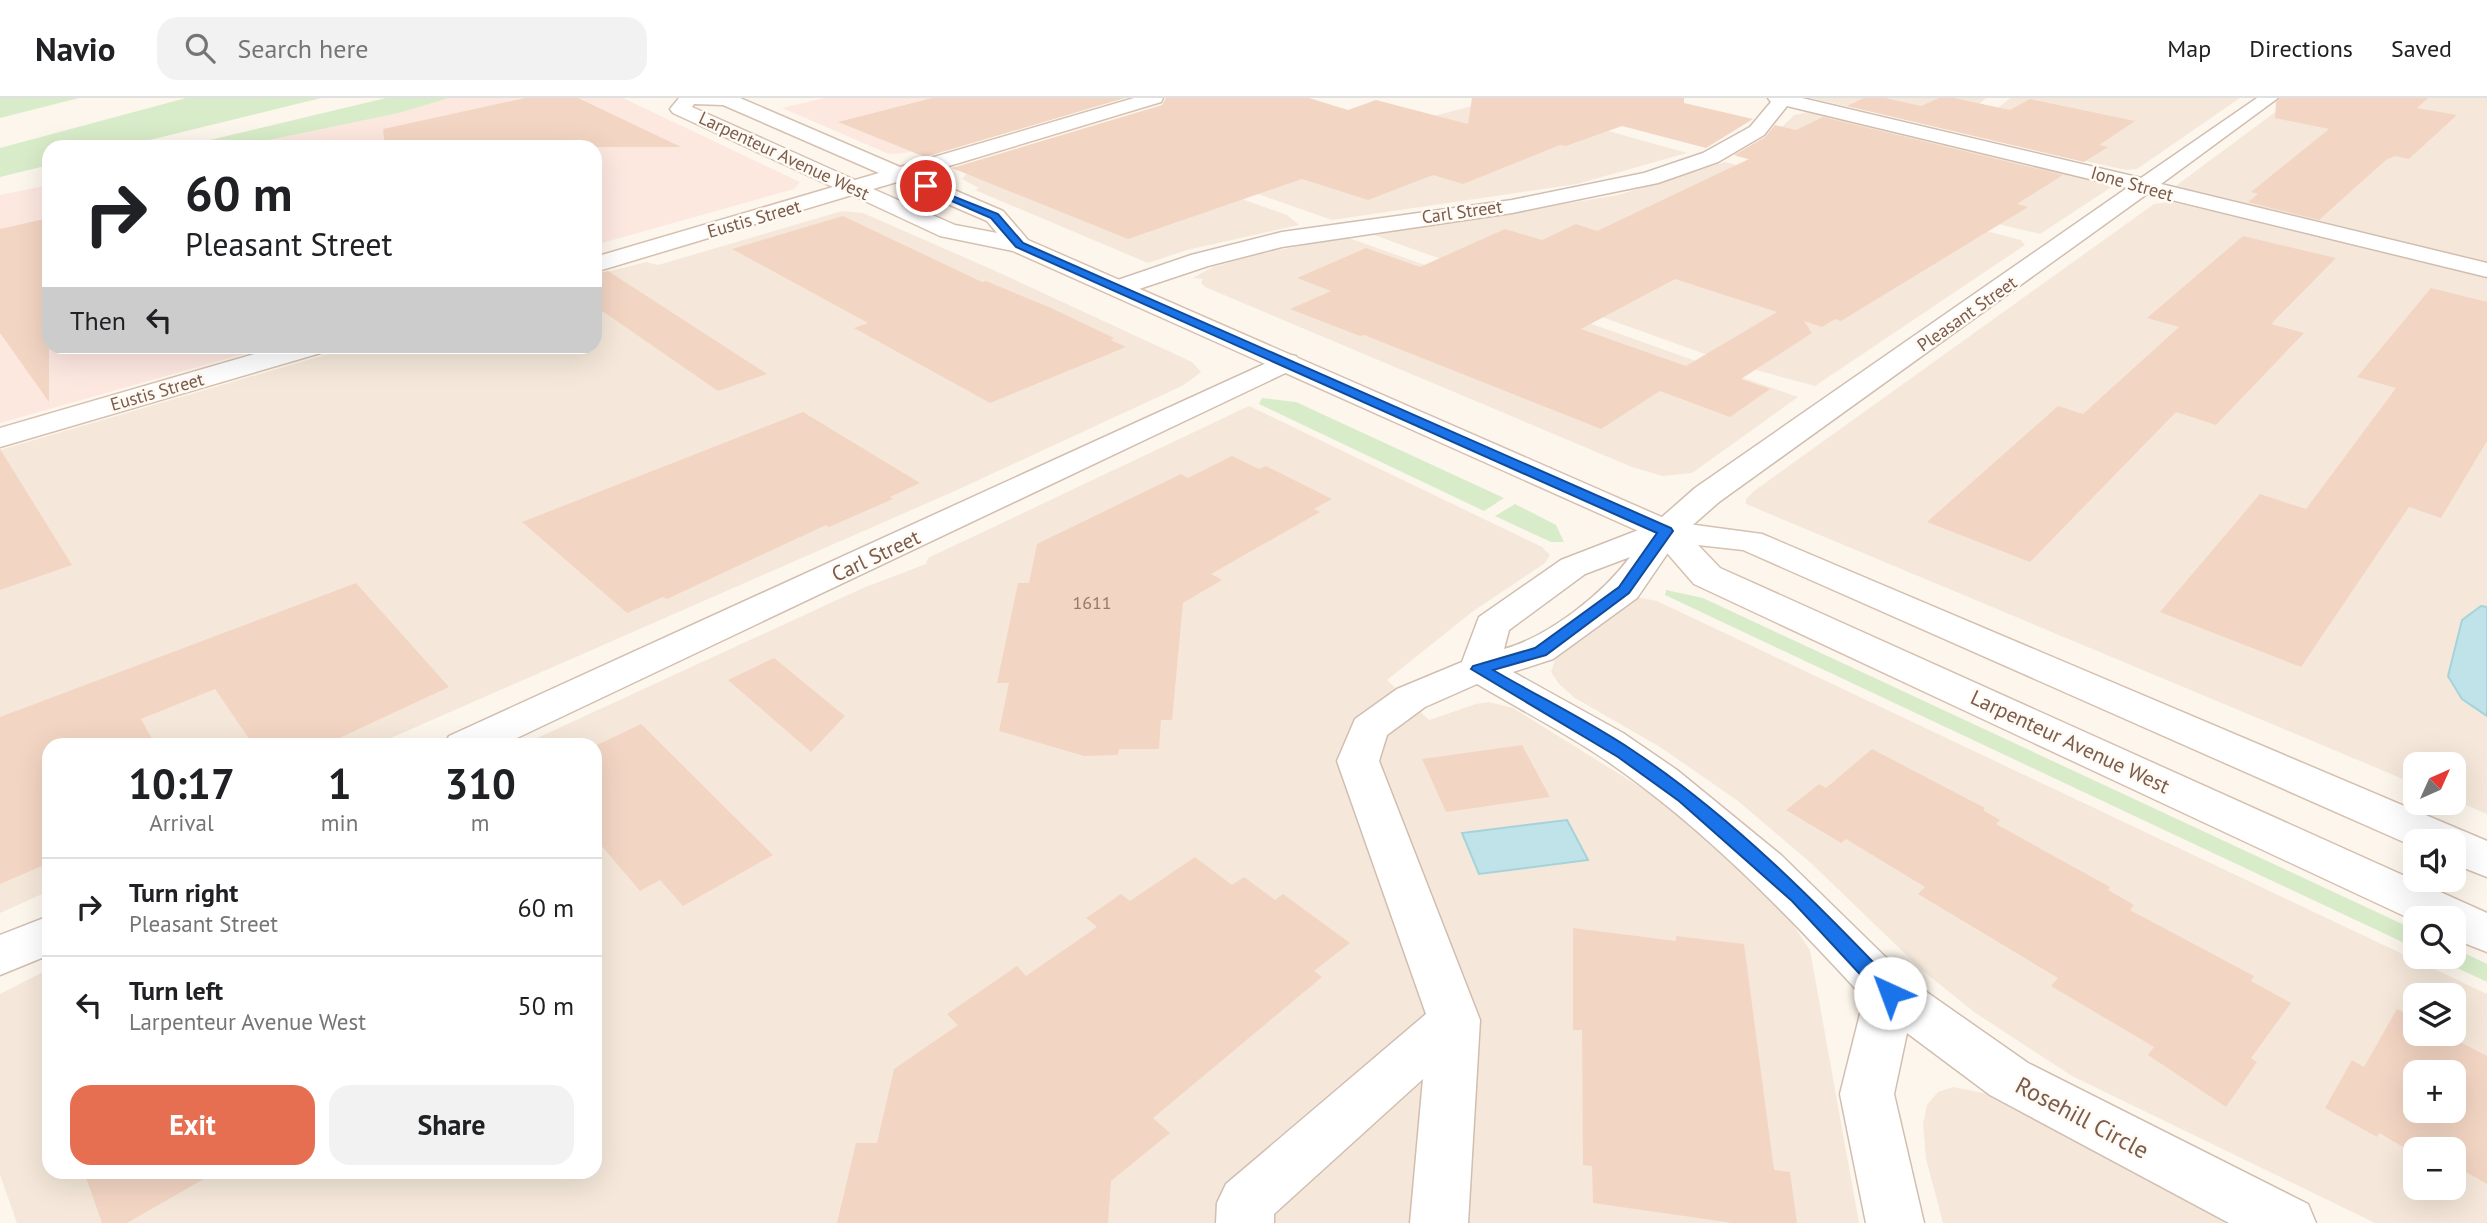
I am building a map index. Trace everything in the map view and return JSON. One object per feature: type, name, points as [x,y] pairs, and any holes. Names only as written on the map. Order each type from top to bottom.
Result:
[{"type":"street","name":"Larpenteur Avenue West","points":[[1020,245],[995,216],[726,99],[690,98],[680,109],[947,231],[1020,245],[1666,531],[1749,541],[2415,829]]},
{"type":"street","name":"Eustis Street","points":[[602,263],[1154,98]]},
{"type":"street","name":"Pleasant Street","points":[[1479,669],[1540,651],[1624,590],[1666,531],[1715,490],[2269,98]]},
{"type":"street","name":"Ione Street","points":[[1781,99],[2108,175],[2144,187],[2487,270]]},
{"type":"street","name":"Carl Street","points":[[1118,288],[1195,261],[1284,239],[1556,199],[1650,177],[1737,146],[1760,131],[1779,111],[1781,99]]},
{"type":"street","name":"Eustis Street","points":[[0,438],[287,354]]},
{"type":"street","name":"Carl Street","points":[[481,738],[1286,362]]},
{"type":"street","name":"Larpenteur Avenue West","points":[[1666,531],[1707,576],[2487,934]]},
{"type":"street","name":"Pleasant Street","points":[[1479,669],[1492,625],[1573,567],[1666,531]]},
{"type":"street","name":"Rosehill Circle","points":[[1479,669],[1624,753],[1685,797],[1799,896],[1890,993],[2009,1079],[2164,1162],[2287,1223]]},
{"type":"street","points":[[1438,1223],[1454,1020],[1358,761],[1369,728],[1411,698],[1479,669]]},
{"type":"street","points":[[2466,850],[2487,860]]},
{"type":"street","points":[[0,956],[42,937]]},
{"type":"street","points":[[1890,993],[1867,1094],[1895,1223]]},
{"type":"street","points":[[1245,1223],[1246,1203],[1454,1020]]},
{"type":"shaded area","points":[[449,98],[623,98],[800,182],[794,189],[602,243],[602,140],[268,140],[399,113]]},
{"type":"shaded area","points":[[824,98],[981,98],[1034,117],[906,153],[889,154],[782,108]]},
{"type":"shaded area","points":[[1811,98],[1986,98],[1951,129],[1945,129]]},
{"type":"shaded area","points":[[2010,98],[2240,98],[2137,169],[2126,170],[1978,137],[1978,125]]},
{"type":"shaded area","points":[[2294,98],[2487,98],[2487,264],[2176,189],[2177,185]]},
{"type":"shaded area","points":[[1487,102],[1504,102],[1687,153],[1577,184],[1332,220],[1207,176]]},
{"type":"shaded area","points":[[1809,112],[2106,182],[2110,188],[2040,234],[1900,201],[1736,156],[1779,130],[1794,115]]},
{"type":"shaded area","points":[[1725,162],[2021,240],[2025,245],[1815,386],[1730,363],[1374,235],[1618,195]]},
{"type":"shaded area","points":[[968,172],[1231,195],[1287,215],[1299,225],[1187,250],[1148,263],[975,190],[979,188],[962,179]]},
{"type":"shaded area","points":[[42,186],[42,354],[243,354],[0,423],[0,195]]},
{"type":"shaded area","points":[[2171,202],[2487,275],[2487,814],[2466,805],[2466,752],[2403,752],[2403,779],[1746,504],[1746,499],[1754,491],[2154,204]]},
{"type":"shaded area","points":[[842,211],[863,213],[1192,362],[1201,372],[1184,385],[957,490],[391,738],[42,738],[42,894],[0,913],[0,450],[328,354],[602,354],[602,273],[646,262],[658,265]]},
{"type":"shaded area","points":[[1346,237],[1798,397],[1692,473],[1662,476],[1632,467],[1205,287],[1201,283],[1203,279],[1193,278],[1213,267],[1264,253]]},
{"type":"shaded area","points":[[1249,406],[1542,547],[1550,555],[1545,563],[1472,612],[1387,680],[1429,720],[1489,702],[1513,708],[1661,800],[1724,849],[1783,910],[1810,950],[1859,1223],[17,1223],[0,1175],[0,994],[42,973],[42,1179],[602,1179],[602,738],[537,738],[863,588],[926,564],[928,558]]},
{"type":"shaded area","points":[[1636,597],[1657,601],[2403,954],[2403,969],[2434,969],[2464,983],[2403,983],[2403,1046],[2466,1046],[2466,984],[2487,994],[2487,1223],[2375,1223],[2072,1076],[1974,1012],[1922,970],[1811,863],[1738,801],[1660,747],[1575,698],[1559,684],[1551,672],[1556,657]]},
{"type":"shaded area","points":[[1953,1087],[1993,1095],[2243,1223],[1943,1223],[1926,1159],[1923,1124],[1927,1105],[1938,1092]]},
{"type":"green space","points":[[0,98],[79,98],[0,118]]},
{"type":"green space","points":[[186,98],[321,98],[150,140],[42,140],[42,167],[0,177],[0,148]]},
{"type":"green space","points":[[386,98],[449,98],[399,113],[269,140],[210,140]]},
{"type":"green space","points":[[1262,398],[1296,402],[1504,498],[1484,511],[1259,404]]},
{"type":"green space","points":[[1515,504],[1556,525],[1564,542],[1551,542],[1495,516]]},
{"type":"green space","points":[[1666,590],[1703,598],[2403,924],[2403,942],[1665,595]]},
{"type":"green space","points":[[2466,954],[2487,964],[2487,982],[2459,969],[2466,969]]},
{"type":"water","points":[[2481,606],[2487,607],[2487,716],[2462,699],[2448,676],[2462,620]]},
{"type":"water","points":[[1567,820],[1588,860],[1479,874],[1462,833]]},
{"type":"building","points":[[525,98],[578,98],[681,147],[602,147],[602,140],[384,140],[383,129]]},
{"type":"building","points":[[932,98],[1125,98],[925,157],[838,122]]},
{"type":"building","points":[[1166,98],[1309,98],[1348,110],[1376,100],[1468,124],[1472,98],[1684,98],[1684,103],[1753,119],[1706,148],[1622,126],[1566,146],[1560,145],[1463,184],[1433,175],[1368,200],[1302,179],[1128,239],[952,168],[1162,105]]},
{"type":"building","points":[[1864,98],[1885,98],[1921,106],[1939,98],[1954,98],[2010,110],[2030,99],[2135,121],[2099,145],[2108,147],[2084,162],[1847,106]]},
{"type":"building","points":[[2281,98],[2428,98],[2417,108],[2457,115],[2409,159],[2395,156],[2386,160],[2319,220],[2248,202],[2258,194],[2251,192],[2329,129],[2275,118],[2276,102]]},
{"type":"building","points":[[1823,117],[2063,175],[2017,204],[2028,207],[1841,321],[1835,319],[1822,327],[1804,321],[1812,333],[1741,379],[1770,389],[1730,417],[1660,391],[1601,429],[1364,335],[1360,336],[1290,309],[1331,291],[1297,278],[1366,248],[1420,267],[1505,229],[1542,240],[1576,224],[1597,231],[1749,159],[1734,155],[1765,137],[1775,125],[1796,130]],"holes":[[[1675,279],[1777,312],[1686,366],[1581,329]]]},
{"type":"building","points":[[843,216],[982,282],[986,281],[1051,308],[1114,338],[1111,340],[1126,347],[990,403],[854,328],[868,323],[732,249]]},
{"type":"building","points":[[42,220],[42,354],[49,354],[49,402],[0,333],[0,229]]},
{"type":"building","points":[[2243,236],[2336,258],[2271,324],[2304,333],[2216,425],[2176,412],[2030,562],[1927,522],[2058,406],[2083,414],[2179,327],[2147,318]]},
{"type":"building","points":[[608,271],[767,374],[718,391],[602,311],[602,272]]},
{"type":"building","points":[[2431,288],[2487,302],[2487,441],[2441,518],[2409,507],[2301,667],[2160,612],[2260,494],[2306,509],[2396,388],[2357,377]]},
{"type":"building","points":[[803,412],[920,483],[890,497],[893,499],[829,527],[826,525],[667,599],[663,597],[627,613],[522,522]]},
{"type":"building","points":[[0,449],[72,565],[0,590]]},
{"type":"building","points":[[1232,456],[1259,469],[1266,466],[1332,499],[1314,509],[1320,512],[1211,574],[1222,580],[1183,603],[1172,720],[1161,720],[1159,749],[1119,749],[1118,755],[1084,756],[999,731],[1009,683],[997,683],[1018,583],[1029,583],[1037,544],[1181,474],[1188,478]]},
{"type":"building","points":[[356,583],[449,687],[339,738],[249,738],[215,689],[141,719],[152,738],[42,738],[42,866],[0,884],[0,717]]},
{"type":"building","points":[[774,658],[845,716],[811,752],[728,680]]},
{"type":"building","points":[[641,724],[773,855],[683,906],[660,880],[640,891],[602,846],[602,743]]},
{"type":"building","points":[[1522,745],[1550,797],[1446,812],[1422,759]]},
{"type":"building","points":[[1872,749],[1985,808],[1983,810],[2000,820],[1996,824],[2110,887],[2108,890],[2134,905],[2130,910],[2254,976],[2251,981],[2291,1003],[2251,1058],[2257,1062],[2226,1107],[2148,1055],[2154,1047],[2051,986],[2058,978],[1918,894],[1925,887],[1846,839],[1841,843],[1786,810],[1819,784],[1826,788]]},
{"type":"building","points":[[1195,857],[1232,885],[1244,877],[1275,900],[1283,894],[1350,943],[1314,971],[1322,977],[1153,1118],[1170,1133],[1111,1181],[1108,1223],[837,1223],[856,1143],[877,1143],[894,1069],[958,1025],[947,1014],[1017,966],[1026,976],[1097,927],[1086,918],[1121,894],[1130,901]]},
{"type":"building","points":[[1573,928],[1676,941],[1676,936],[1744,944],[1774,1170],[1790,1172],[1797,1223],[1733,1223],[1593,1203],[1592,1166],[1583,1165],[1582,1030],[1573,1030]]},
{"type":"building","points":[[2397,1009],[2403,1012],[2403,1046],[2466,1045],[2487,1056],[2487,1184],[2466,1172],[2466,1137],[2403,1137],[2403,1147],[2379,1133],[2377,1137],[2325,1108],[2352,1060],[2364,1067]]},
{"type":"building","points":[[86,1179],[204,1179],[127,1223],[102,1223]]},
{"type":"route","points":[[926,186],[995,216],[1020,245],[1666,531],[1624,590],[1540,651],[1479,669],[1624,753],[1685,797],[1739,841],[1799,896],[1890,993]]}]
